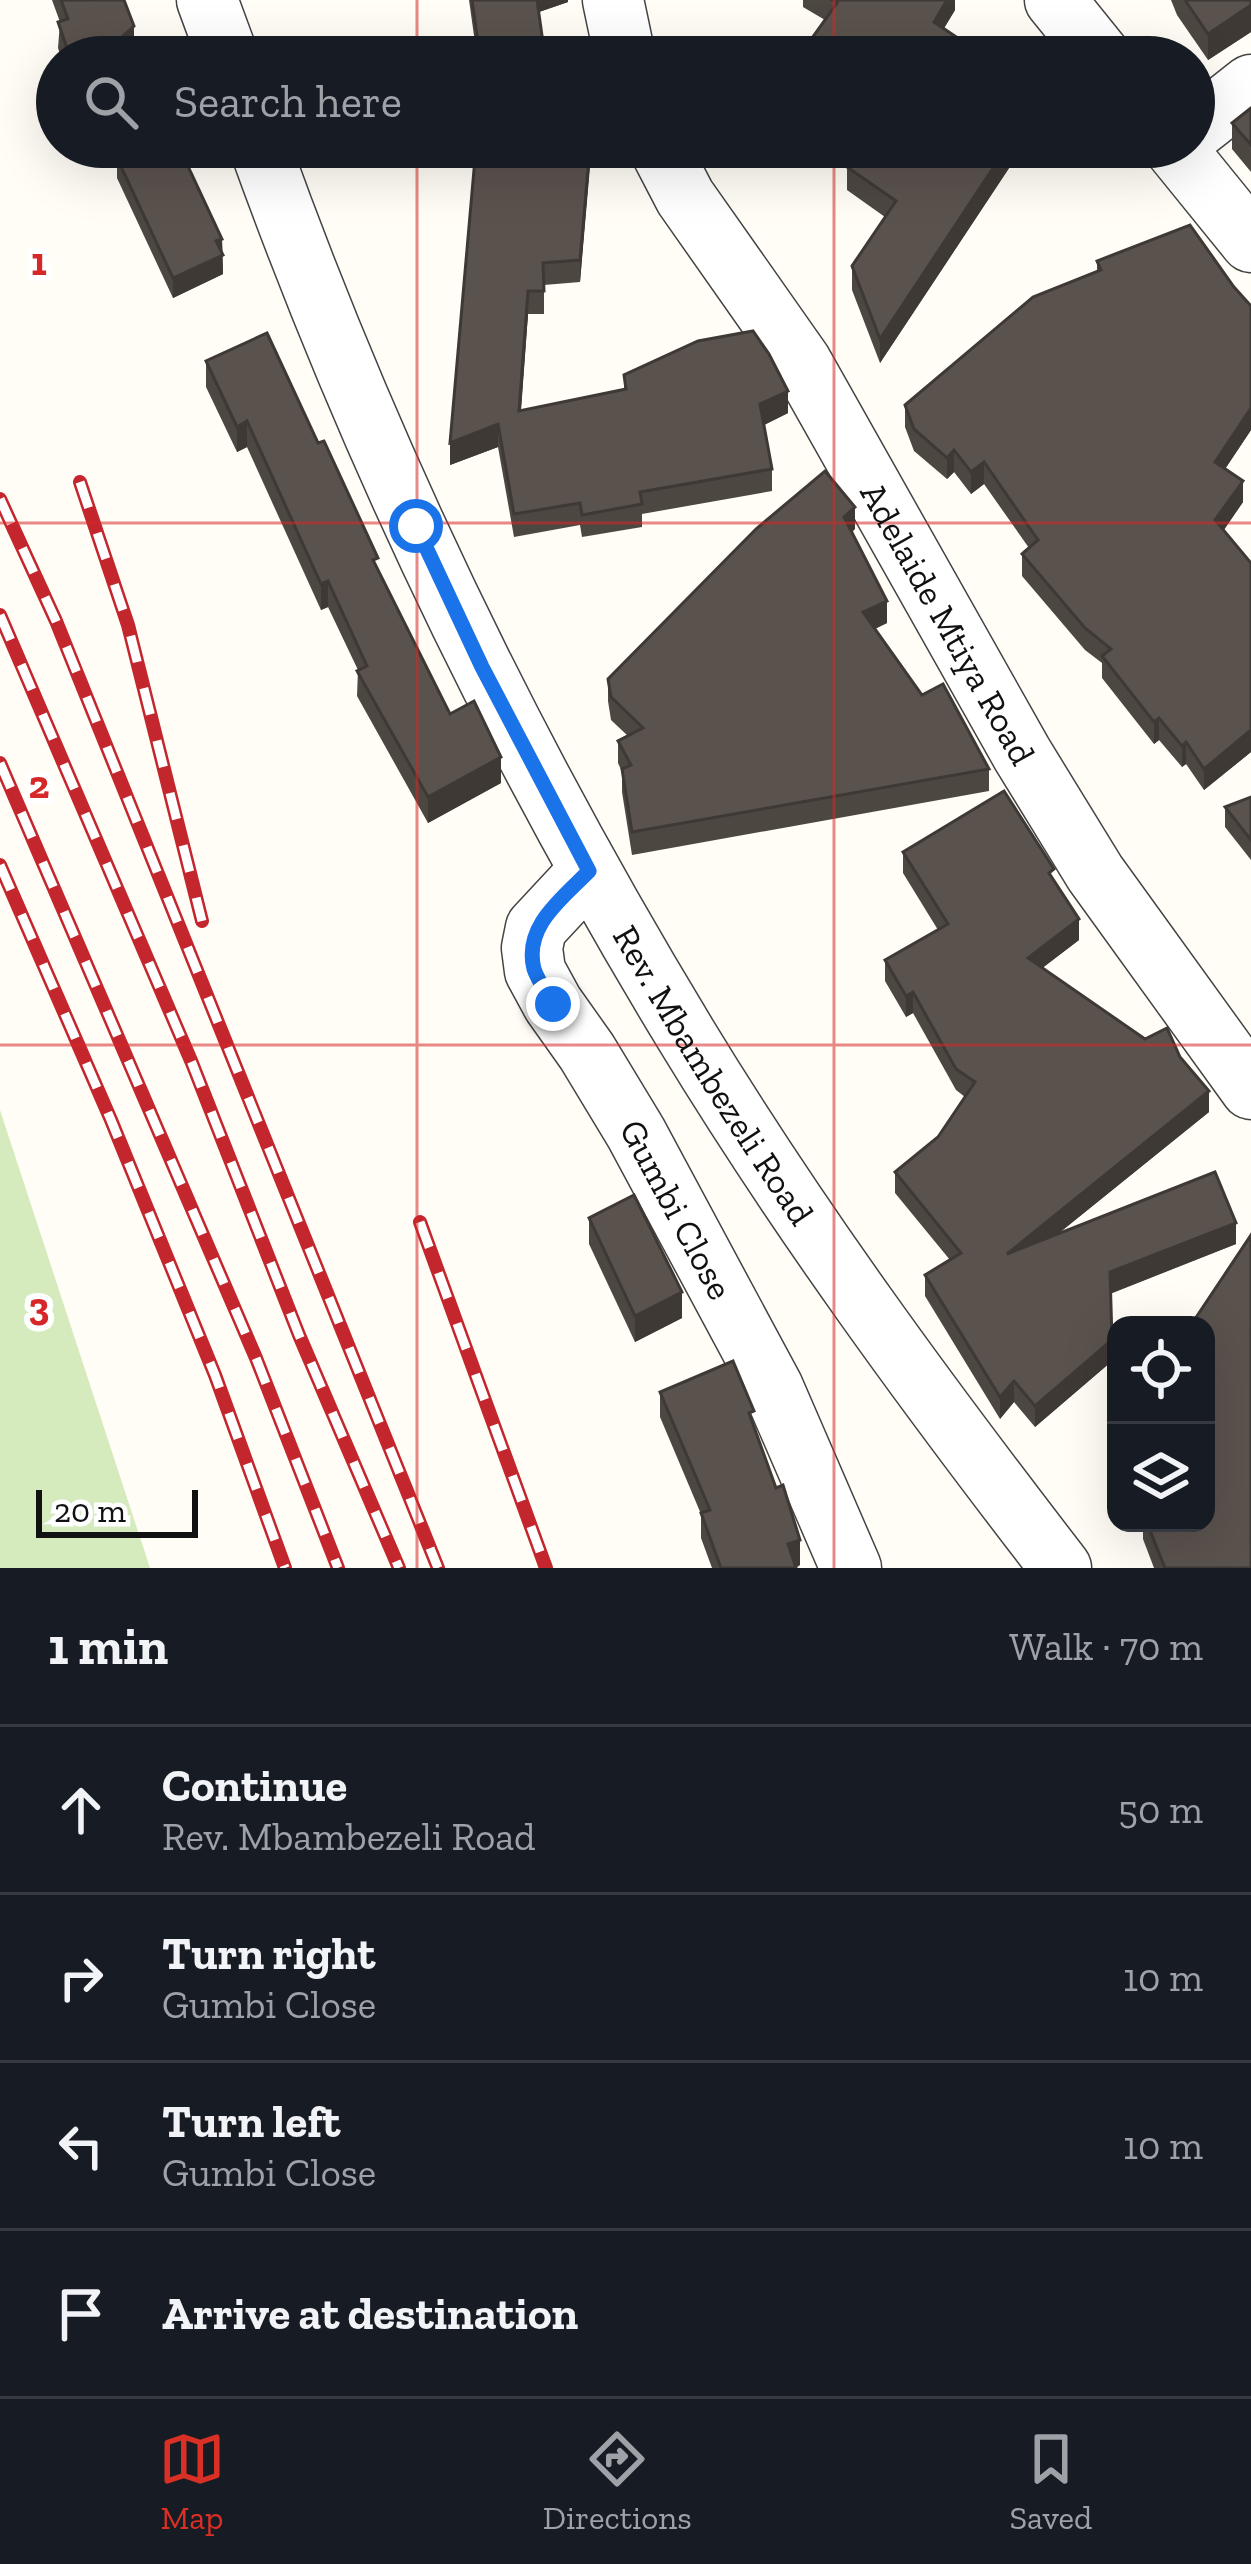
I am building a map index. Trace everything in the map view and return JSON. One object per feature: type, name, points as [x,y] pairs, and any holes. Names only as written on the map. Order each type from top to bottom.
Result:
[{"type":"street","points":[[207,0],[220,36]]},
{"type":"street","points":[[613,0],[621,36]]},
{"type":"street","points":[[1055,0],[1084,36]]},
{"type":"street","points":[[1215,113],[1251,85]]},
{"type":"street","name":"Rev. Mbambezeli Road","points":[[268,168],[350,378],[416,526],[482,667],[589,871],[804,1219],[942,1413],[1061,1568]]},
{"type":"street","name":"Adelaide Mtiya Road","points":[[670,168],[801,362],[1022,754],[1095,873],[1251,1089]]},
{"type":"street","points":[[1191,168],[1251,242]]},
{"type":"street","name":"Gumbi Close","points":[[589,871],[536,928],[535,971],[636,1132],[773,1388],[851,1568]]},
{"type":"green space","points":[[0,1110],[150,1568],[0,1568]]},
{"type":"building","points":[[61,0],[124,0],[134,26],[123,36],[63,36],[58,22],[68,19]]},
{"type":"building","points":[[472,0],[537,0],[542,36],[477,36]]},
{"type":"building","points":[[832,0],[947,0],[934,22],[955,36],[814,36],[837,3]]},
{"type":"building","points":[[1185,0],[1251,0],[1251,5],[1208,34]]},
{"type":"building","points":[[1251,108],[1251,145],[1232,123]]},
{"type":"building","points":[[122,168],[189,168],[222,239],[216,241],[223,255],[173,278]]},
{"type":"building","points":[[474,168],[588,168],[580,260],[543,263],[544,291],[528,291],[519,411],[626,389],[624,375],[698,341],[753,331],[788,391],[760,404],[772,469],[640,492],[642,504],[582,515],[580,503],[514,514],[498,424],[450,443]]},
{"type":"building","points":[[848,168],[993,168],[880,339],[852,266],[896,201]]},
{"type":"building","points":[[1190,225],[1251,306],[1251,408],[1215,462],[1243,481],[1215,520],[1251,563],[1251,730],[1204,769],[1186,742],[1182,746],[1159,718],[1154,722],[1102,656],[1111,649],[1085,628],[1022,554],[1038,540],[984,462],[971,472],[954,450],[947,458],[914,429],[905,405],[1033,297],[1101,270],[1097,261]]},
{"type":"building","points":[[267,333],[318,443],[324,441],[378,558],[373,560],[450,714],[474,701],[501,757],[428,797],[357,671],[367,666],[328,581],[321,584],[247,421],[237,427],[206,361]]},
{"type":"building","points":[[825,471],[855,507],[844,517],[887,601],[863,612],[922,695],[943,684],[989,769],[632,832],[622,769],[631,765],[618,741],[643,728],[611,697],[608,679],[756,529]]},
{"type":"building","points":[[1004,791],[1054,869],[1049,873],[1079,919],[1028,958],[1145,1039],[1167,1028],[1180,1057],[1209,1091],[1007,1254],[1215,1172],[1236,1223],[1110,1272],[1107,1344],[1035,1406],[1014,1381],[1000,1397],[925,1275],[961,1253],[895,1172],[938,1137],[975,1082],[956,1069],[913,992],[906,996],[885,960],[948,924],[903,852]]},
{"type":"building","points":[[1251,797],[1251,840],[1225,807]]},
{"type":"building","points":[[634,1195],[682,1292],[635,1316],[589,1218]]},
{"type":"building","points":[[1251,1235],[1251,1568],[1165,1568],[1151,1532],[1215,1532],[1215,1316],[1197,1316]]},
{"type":"building","points":[[733,1361],[754,1411],[749,1413],[776,1488],[783,1485],[800,1540],[788,1544],[796,1568],[721,1568],[701,1513],[710,1510],[660,1392]]},
{"type":"railway","points":[[80,482],[128,625],[202,921]]},
{"type":"railway","points":[[0,499],[56,621],[438,1568]]},
{"type":"railway","points":[[0,615],[192,1063],[299,1335],[399,1568]]},
{"type":"railway","points":[[0,763],[256,1358],[338,1568]]},
{"type":"railway","points":[[0,865],[215,1375],[285,1568]]},
{"type":"railway","points":[[420,1222],[546,1568]]},
{"type":"route","points":[[416,526],[482,667],[589,871],[536,928],[535,971],[553,1004]]}]
